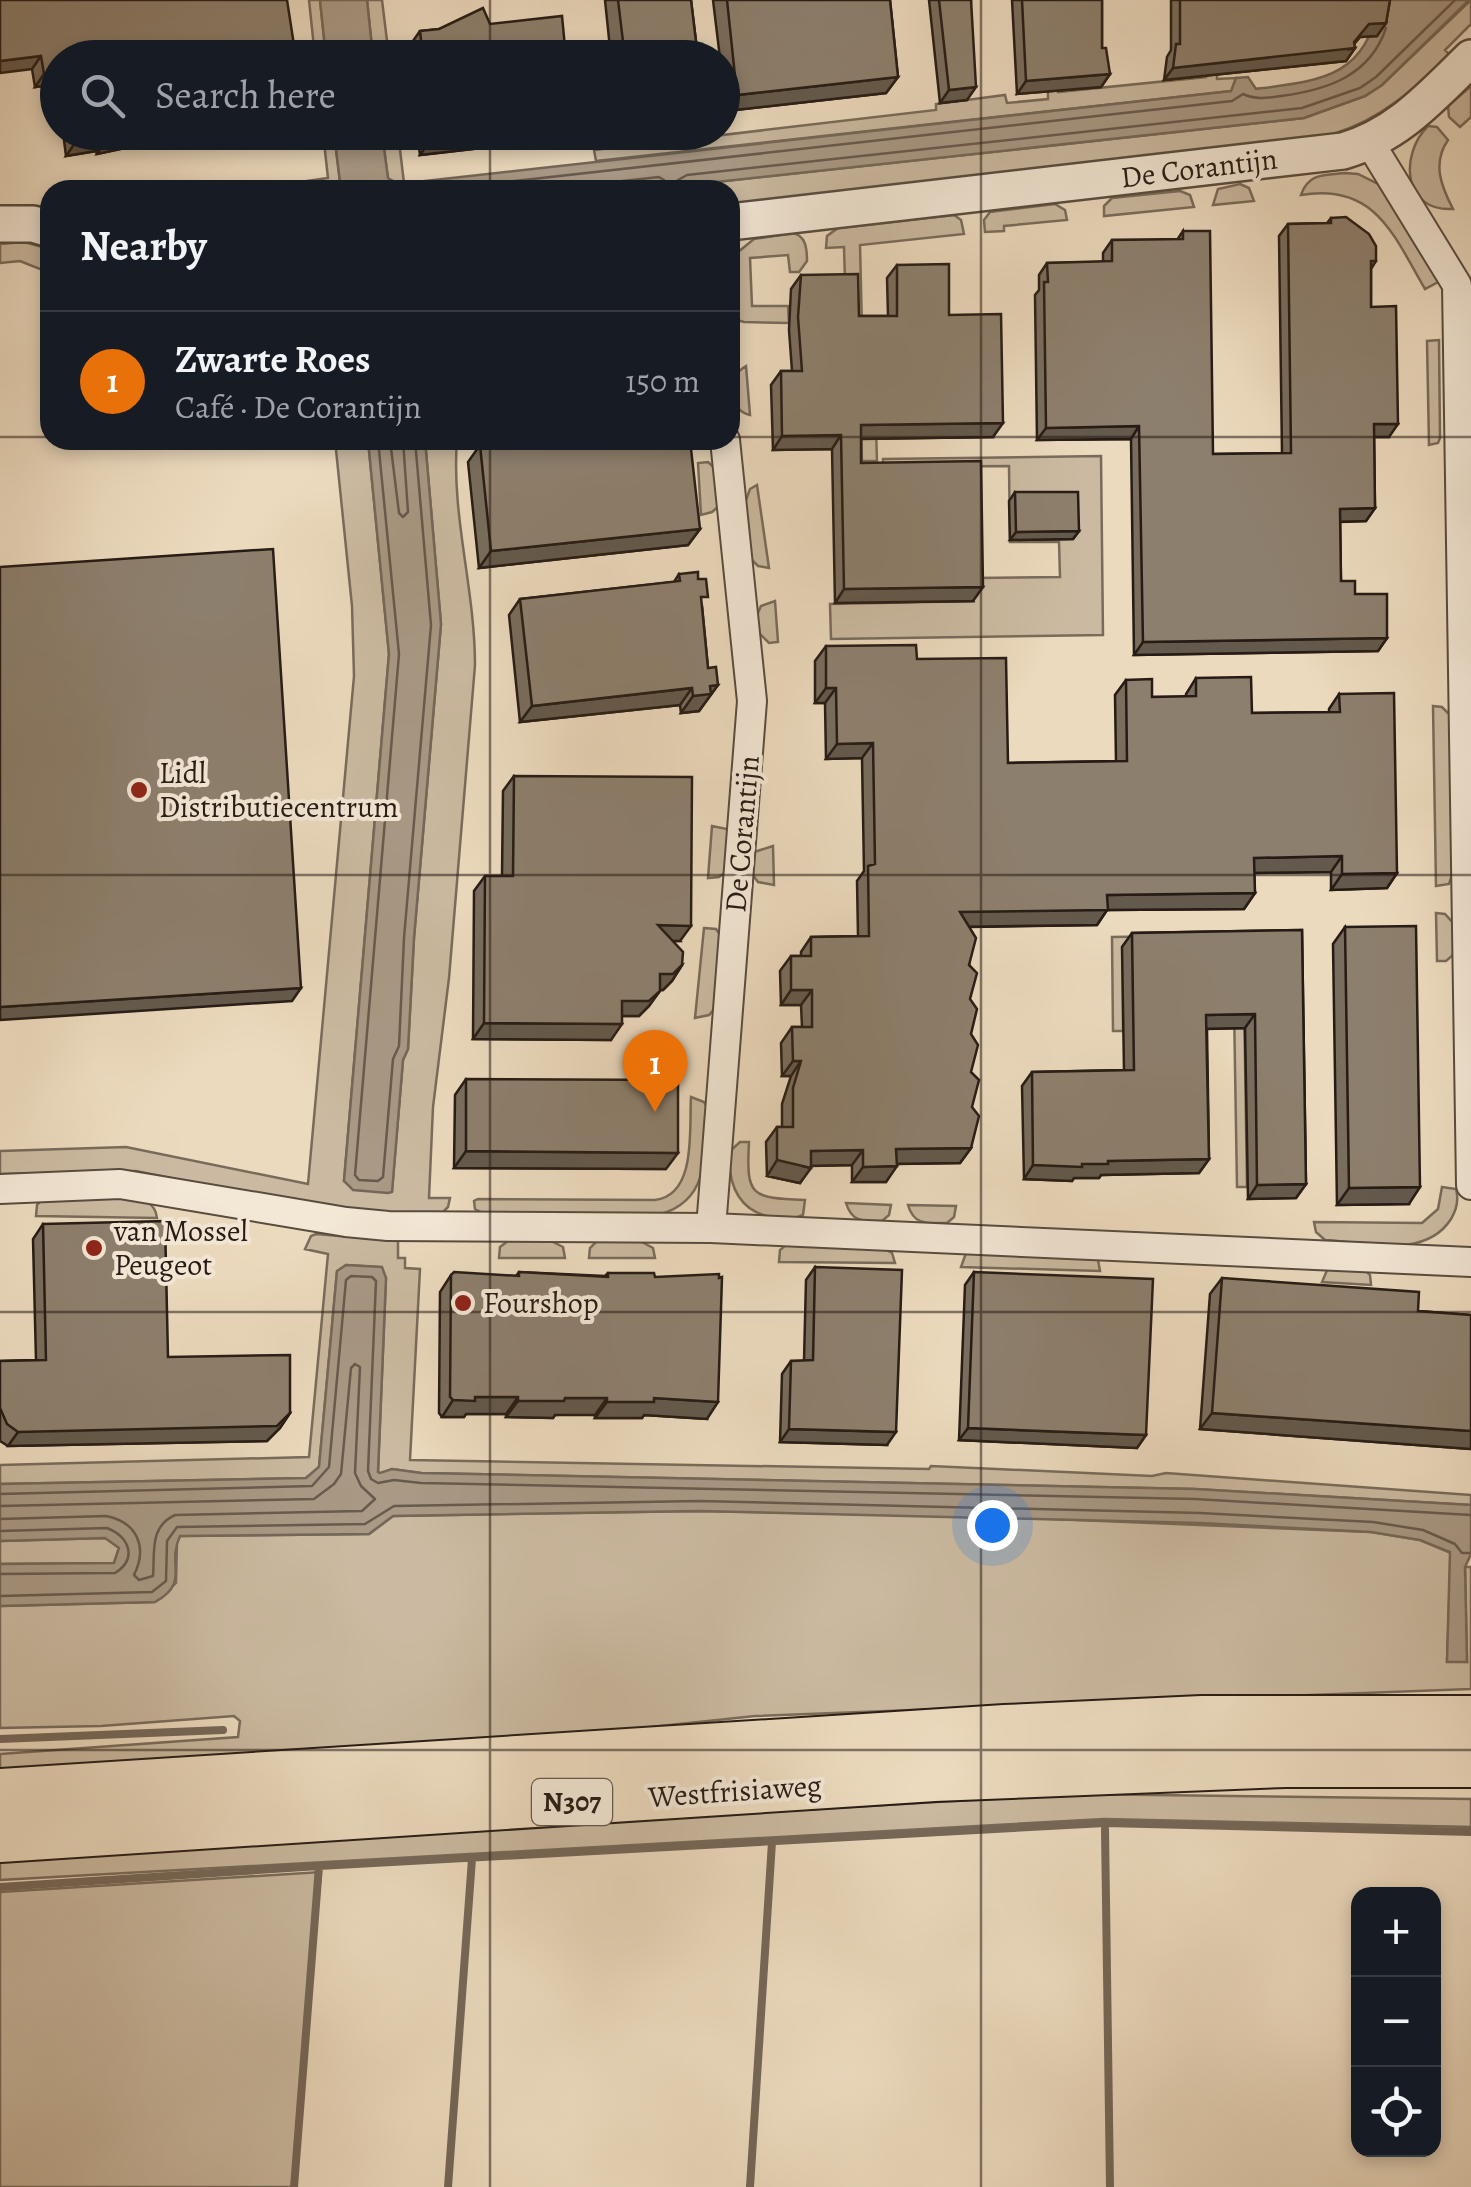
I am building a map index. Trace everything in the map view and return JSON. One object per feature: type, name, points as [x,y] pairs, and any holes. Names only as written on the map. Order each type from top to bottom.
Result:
[{"type":"highway","name":"N307","points":[[1348,1719],[1420,1699],[1471,1697]]},
{"type":"highway","name":"Westfrisiaweg","points":[[0,1793],[1005,1729],[1202,1720],[1471,1720]]},
{"type":"highway","name":"Westfrisiaweg","points":[[0,1838],[953,1776],[1285,1763],[1471,1763]]},
{"type":"street","name":"De Corantijn","points":[[740,221],[1343,151],[1370,143],[1398,128],[1471,58]]},
{"type":"street","points":[[1370,143],[1457,286],[1471,1186]]},
{"type":"street","points":[[0,224],[40,227]]},
{"type":"street","name":"De Corantijn","points":[[711,1228],[752,701],[726,450]]},
{"type":"street","points":[[0,1188],[120,1184],[388,1226],[711,1228],[1471,1262]]},
{"type":"shaded area","points":[[309,0],[320,0],[324,40],[313,40]]},
{"type":"shaded area","points":[[367,0],[382,0],[387,40],[371,40]]},
{"type":"shaded area","points":[[1047,0],[1056,0],[1058,92],[1206,77],[1205,0],[1216,0],[1217,79],[1236,78],[1232,91],[740,145],[740,133],[936,110],[936,104],[1005,95],[1007,103],[1048,99]]},
{"type":"shaded area","points":[[1471,0],[1471,24],[1445,50],[1450,55],[1382,112],[1325,136],[740,203],[740,180],[735,180],[1304,118],[1365,96],[1382,85]]},
{"type":"shaded area","points":[[1471,86],[1471,117],[1460,127],[1449,117],[1448,106]]},
{"type":"shaded area","points":[[1428,126],[1437,127],[1448,140],[1439,166],[1453,209],[1424,201],[1411,180],[1413,152]]},
{"type":"shaded area","points":[[325,150],[336,150],[340,180],[314,180],[328,178]]},
{"type":"shaded area","points":[[384,150],[400,150],[404,180],[388,179]]},
{"type":"shaded area","points":[[594,150],[696,150],[596,161]]},
{"type":"shaded area","points":[[1358,174],[1380,185],[1440,281],[1425,289],[1391,232],[1364,205],[1326,193],[1301,195],[1313,179]]},
{"type":"shaded area","points":[[1240,184],[1249,188],[1254,201],[1213,205],[1218,189]]},
{"type":"shaded area","points":[[1180,191],[1190,195],[1194,207],[1104,216],[1104,206],[1112,198]]},
{"type":"shaded area","points":[[1055,204],[1065,210],[1067,220],[1004,226],[1004,231],[985,232],[984,220],[990,212]]},
{"type":"shaded area","points":[[954,215],[961,220],[964,234],[860,245],[862,330],[873,331],[877,461],[862,461],[856,281],[845,281],[844,247],[826,248],[827,236],[838,228]]},
{"type":"shaded area","points":[[792,233],[806,247],[807,261],[799,272],[790,272],[788,255],[750,258],[752,306],[788,306],[789,323],[740,321],[740,250],[754,239]]},
{"type":"shaded area","points":[[24,242],[40,246],[40,269],[20,261],[0,263],[0,244]]},
{"type":"shaded area","points":[[1439,340],[1440,438],[1438,443],[1429,445],[1427,341]]},
{"type":"shaded area","points":[[746,366],[750,415],[740,410],[740,370]]},
{"type":"shaded area","points":[[336,450],[369,450],[389,654],[344,1181],[388,1192],[392,1191],[403,1060],[408,1049],[441,624],[426,450],[457,450],[457,496],[475,665],[449,978],[433,1107],[429,1198],[450,1198],[448,1207],[439,1216],[348,1214],[136,1171],[0,1174],[0,1151],[126,1147],[308,1184],[354,676],[352,606]]},
{"type":"shaded area","points":[[1101,456],[1103,635],[831,639],[830,604],[973,601],[973,578],[1060,577],[1059,542],[1010,542],[1009,466],[883,467],[883,459]]},
{"type":"shaded area","points":[[708,462],[718,471],[719,506],[701,515],[698,463]]},
{"type":"shaded area","points":[[757,485],[769,568],[758,566],[751,559],[745,503],[750,489]]},
{"type":"shaded area","points":[[775,601],[778,642],[769,643],[759,633],[757,615],[761,606]]},
{"type":"shaded area","points":[[1433,706],[1442,707],[1451,716],[1452,875],[1449,884],[1436,886]]},
{"type":"shaded area","points":[[712,826],[727,829],[731,837],[727,871],[708,878]]},
{"type":"shaded area","points":[[773,846],[774,885],[758,882],[752,874],[754,852]]},
{"type":"shaded area","points":[[1436,913],[1445,914],[1454,924],[1453,955],[1446,961],[1437,961]]},
{"type":"shaded area","points":[[704,928],[716,929],[721,936],[715,1008],[709,1015],[695,1018]]},
{"type":"shaded area","points":[[1243,935],[1247,1187],[1237,1187],[1233,946],[1123,947],[1123,1031],[1113,1031],[1112,937]]},
{"type":"shaded area","points":[[691,1097],[704,1102],[708,1109],[704,1161],[695,1190],[671,1210],[652,1216],[486,1215],[475,1209],[474,1201],[478,1199],[655,1200],[669,1195],[678,1186],[688,1159]]},
{"type":"shaded area","points":[[740,1142],[749,1142],[749,1174],[756,1191],[773,1198],[805,1200],[803,1215],[789,1219],[766,1216],[746,1205],[731,1176],[730,1151]]},
{"type":"shaded area","points":[[1442,1187],[1456,1189],[1456,1208],[1440,1232],[1426,1240],[1376,1245],[1325,1240],[1316,1232],[1314,1222],[1422,1223],[1438,1209]]},
{"type":"shaded area","points":[[115,1195],[148,1203],[157,1218],[36,1216],[37,1205],[44,1197]]},
{"type":"shaded area","points":[[846,1203],[891,1205],[889,1215],[882,1221],[870,1221],[855,1217]]},
{"type":"shaded area","points":[[908,1205],[956,1206],[954,1217],[947,1223],[934,1223],[918,1220]]},
{"type":"shaded area","points":[[316,1234],[398,1241],[398,1258],[405,1258],[405,1268],[420,1269],[410,1460],[929,1469],[931,1466],[1152,1476],[1166,1473],[1471,1495],[1471,1505],[1195,1489],[421,1473],[392,1469],[381,1474],[378,1472],[386,1278],[378,1267],[346,1265],[337,1272],[319,1467],[306,1478],[0,1484],[0,1465],[309,1457],[328,1254],[305,1249]]},
{"type":"shaded area","points":[[508,1241],[551,1241],[563,1247],[565,1258],[499,1258],[500,1247]]},
{"type":"shaded area","points":[[597,1241],[640,1241],[653,1248],[655,1258],[589,1258],[590,1248]]},
{"type":"shaded area","points":[[787,1244],[879,1246],[892,1253],[895,1263],[779,1262],[780,1250]]},
{"type":"shaded area","points":[[966,1253],[1092,1256],[1098,1260],[1100,1271],[961,1267]]},
{"type":"shaded area","points":[[1328,1268],[1364,1269],[1370,1275],[1371,1285],[1322,1282]]},
{"type":"shaded area","points":[[699,1511],[1003,1517],[1371,1532],[1420,1540],[1451,1553],[1447,1661],[1467,1662],[1465,1567],[1471,1567],[1471,1689],[755,1716],[404,1753],[0,1776],[0,1754],[238,1737],[240,1721],[234,1716],[101,1726],[0,1728],[0,1606],[155,1602],[176,1583],[180,1536],[369,1534],[393,1516]]},
{"type":"shaded area","points":[[106,1538],[119,1548],[114,1563],[0,1564],[0,1541]]},
{"type":"shaded area","points":[[1074,1794],[1471,1799],[1471,1827],[1104,1819],[0,1880],[0,1863],[31,1855]]},
{"type":"shaded area","points":[[321,1872],[293,2187],[0,2187],[0,1892]]},
{"type":"water","points":[[320,0],[367,0],[371,40],[324,40]]},
{"type":"water","points":[[1381,0],[1469,0],[1382,85],[1365,96],[1304,118],[735,180],[434,180],[703,150],[740,150],[740,146],[1231,91],[1236,78],[1248,77],[1256,89],[1303,82],[1338,70],[1352,60],[1374,26]]},
{"type":"water","points":[[336,150],[384,150],[391,180],[340,180]]},
{"type":"water","points":[[369,450],[426,450],[441,624],[408,1049],[403,1060],[392,1192],[388,1193],[353,1190],[344,1181],[389,654]]},
{"type":"water","points":[[346,1265],[382,1267],[386,1278],[380,1473],[392,1469],[421,1473],[1195,1489],[1471,1505],[1471,1554],[1465,1567],[1467,1662],[1447,1662],[1450,1552],[1420,1540],[1371,1532],[1200,1523],[699,1511],[393,1516],[369,1534],[180,1536],[175,1580],[166,1595],[155,1602],[0,1606],[0,1564],[114,1563],[119,1548],[105,1538],[0,1541],[0,1484],[306,1478],[319,1467],[337,1271]]},
{"type":"building","points":[[0,0],[287,0],[293,40],[40,40],[40,56],[0,61]]},
{"type":"building","points":[[618,0],[691,0],[696,40],[623,40]]},
{"type":"building","points":[[727,0],[890,0],[898,77],[740,95],[740,40],[731,40]]},
{"type":"building","points":[[939,0],[971,0],[976,87],[949,90]]},
{"type":"building","points":[[1022,0],[1102,0],[1102,48],[1106,48],[1110,74],[1026,81]]},
{"type":"building","points":[[1180,0],[1390,0],[1386,23],[1369,24],[1354,42],[1355,48],[1173,68],[1176,44],[1180,44]]},
{"type":"building","points":[[483,8],[490,24],[562,16],[564,40],[421,40],[420,31],[439,29]]},
{"type":"building","points":[[1346,217],[1369,234],[1376,246],[1376,261],[1371,261],[1371,307],[1396,306],[1398,424],[1374,424],[1375,508],[1340,509],[1341,581],[1355,581],[1355,594],[1387,594],[1387,638],[1143,642],[1139,426],[1046,428],[1047,263],[1112,261],[1112,240],[1183,239],[1183,231],[1210,231],[1213,454],[1291,453],[1288,224],[1331,223],[1331,218]]},
{"type":"building","points":[[949,264],[949,315],[1001,314],[1003,423],[861,425],[861,463],[981,461],[983,587],[844,589],[841,435],[782,436],[781,371],[802,371],[798,317],[801,275],[858,274],[859,316],[897,316],[897,265]]},
{"type":"building","points":[[481,450],[691,450],[700,529],[491,551]]},
{"type":"building","points":[[1015,492],[1078,492],[1079,531],[1016,532]]},
{"type":"building","name":"Lidl Distributiecentrum","points":[[273,549],[301,988],[0,1007],[0,567]]},
{"type":"building","points":[[698,572],[698,579],[706,579],[708,597],[701,597],[708,668],[716,667],[718,685],[710,686],[711,694],[693,696],[692,688],[532,706],[520,599],[680,581],[679,574]]},
{"type":"building","points":[[916,645],[917,659],[1006,658],[1008,763],[1127,761],[1126,680],[1152,679],[1152,697],[1196,696],[1196,678],[1251,677],[1252,713],[1340,712],[1339,694],[1394,693],[1397,873],[1342,874],[1342,856],[1254,858],[1255,893],[1107,895],[1108,910],[960,912],[976,938],[969,965],[977,973],[970,999],[977,1009],[971,1034],[978,1045],[971,1072],[979,1080],[972,1107],[979,1116],[971,1148],[896,1149],[897,1166],[863,1167],[863,1150],[811,1151],[811,1168],[777,1160],[777,1127],[793,1127],[793,1088],[801,1061],[793,1061],[792,1027],[812,1027],[812,990],[791,990],[791,956],[811,956],[811,937],[869,936],[868,866],[875,864],[873,743],[837,744],[836,688],[826,688],[826,646]]},
{"type":"building","points":[[514,776],[692,777],[691,926],[658,925],[683,952],[682,965],[673,974],[660,974],[660,991],[649,1001],[622,1001],[622,1024],[484,1023],[485,876],[513,876]]},
{"type":"building","points":[[1416,926],[1420,1187],[1349,1188],[1345,927]]},
{"type":"building","points":[[1302,930],[1306,1184],[1257,1185],[1255,1014],[1206,1015],[1209,1159],[1108,1161],[1082,1167],[1033,1165],[1032,1072],[1134,1070],[1132,933]]},
{"type":"building","points":[[466,1079],[678,1080],[678,1153],[466,1151]]},
{"type":"building","points":[[165,1221],[168,1357],[290,1355],[290,1413],[277,1426],[18,1432],[7,1424],[0,1408],[0,1361],[46,1360],[43,1224]]},
{"type":"building","points":[[815,1267],[902,1270],[896,1432],[789,1429],[791,1361],[813,1360]]},
{"type":"building","points":[[454,1272],[608,1277],[608,1273],[654,1273],[655,1277],[719,1274],[722,1277],[718,1402],[654,1398],[654,1402],[607,1402],[607,1398],[518,1401],[518,1397],[453,1400],[450,1397]]},
{"type":"building","points":[[974,1272],[1153,1279],[1146,1435],[968,1428]]},
{"type":"building","points":[[1222,1278],[1419,1292],[1418,1311],[1471,1315],[1471,1431],[1212,1413]]},
{"type":"waterway","points":[[0,1739],[223,1730]]},
{"type":"waterway","points":[[0,1887],[1105,1823],[1471,1832]]},
{"type":"waterway","points":[[1105,1829],[1110,2187]]},
{"type":"waterway","points":[[750,2187],[772,1842]]},
{"type":"waterway","points":[[448,2187],[472,1859]]},
{"type":"waterway","points":[[294,2187],[319,1866]]},
{"type":"place","name":"Lidl Distributiecentrum","points":[[139,790]]},
{"type":"place","name":"Zwarte Roes","points":[[655,1112]]},
{"type":"place","name":"van Mossel Peugeot","points":[[94,1248]]},
{"type":"place","name":"Fourshop","points":[[463,1303]]}]
